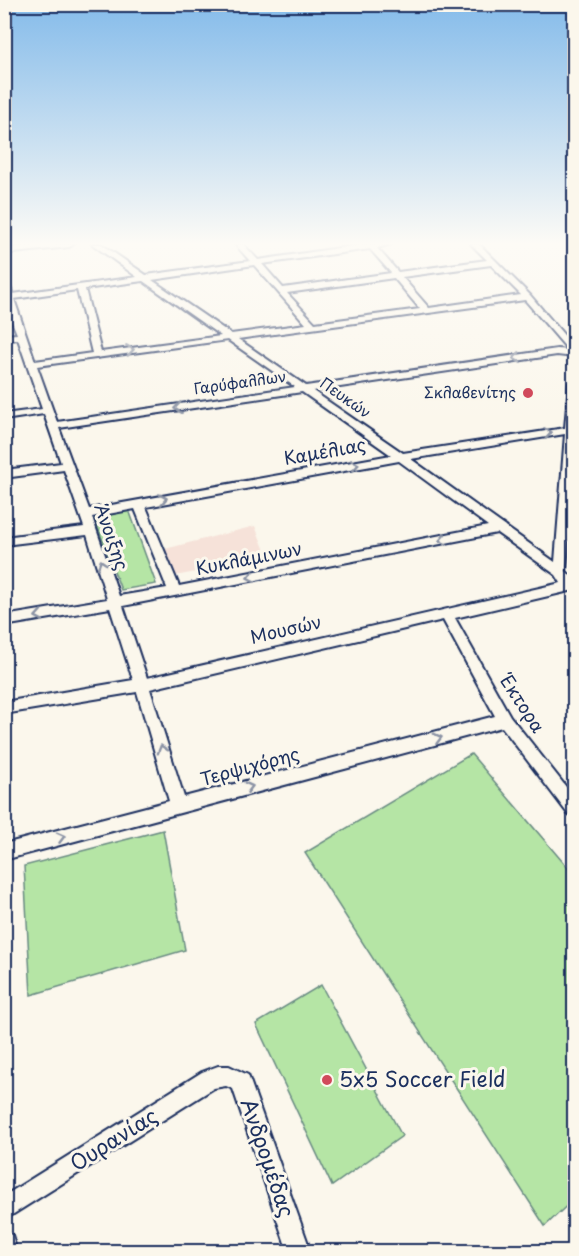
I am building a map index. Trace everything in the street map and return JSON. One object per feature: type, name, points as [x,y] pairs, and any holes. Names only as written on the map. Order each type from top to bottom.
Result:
[{"type":"street","name":"Άνοιξης","points":[[9,303],[91,530],[142,685],[178,805]]},
{"type":"street","points":[[85,303],[97,354]]},
{"type":"street","name":"Πευκών","points":[[180,303],[500,528],[560,572],[572,585]]},
{"type":"street","points":[[291,303],[313,326]]},
{"type":"street","points":[[420,303],[426,310]]},
{"type":"street","points":[[31,364],[483,303]]},
{"type":"street","points":[[532,303],[574,353]]},
{"type":"street","points":[[4,338],[22,336]]},
{"type":"street","name":"Γαρύφαλλων","points":[[52,426],[557,352],[574,353]]},
{"type":"street","points":[[560,572],[574,383]]},
{"type":"street","points":[[4,417],[47,411]]},
{"type":"street","name":"Καμέλιας","points":[[85,514],[401,457],[571,430]]},
{"type":"street","points":[[4,474],[67,466]]},
{"type":"street","points":[[139,503],[175,592]]},
{"type":"street","name":"Κυκλάμινων","points":[[4,621],[175,592],[500,528]]},
{"type":"street","points":[[4,541],[91,530]]},
{"type":"street","name":"Μουσών","points":[[4,708],[142,685],[572,585]]},
{"type":"street","name":"Έκτορα","points":[[446,614],[505,720],[571,800]]},
{"type":"street","name":"Τερψιχόρης","points":[[4,852],[505,720]]},
{"type":"street","name":"Ουρανίας","points":[[4,1209],[209,1079],[225,1074]]},
{"type":"street","name":"Ανδρομέδας","points":[[225,1074],[241,1082],[300,1251]]},
{"type":"street","points":[[4,1243],[6,1251]]},
{"type":"shaded area","points":[[255,526],[268,558],[175,576],[165,549]]},
{"type":"green space","points":[[129,510],[156,584],[121,590],[94,517]]},
{"type":"green space","points":[[471,754],[574,875],[574,1199],[545,1226],[305,853]]},
{"type":"green space","points":[[163,830],[185,950],[31,995],[24,866]]},
{"type":"green space","name":"5x5 Soccer Field","points":[[321,985],[402,1136],[332,1186],[256,1024]]},
{"type":"place","name":"Σκλαβενίτης","points":[[528,393]]},
{"type":"place","name":"5x5 Soccer Field","points":[[327,1080]]}]
